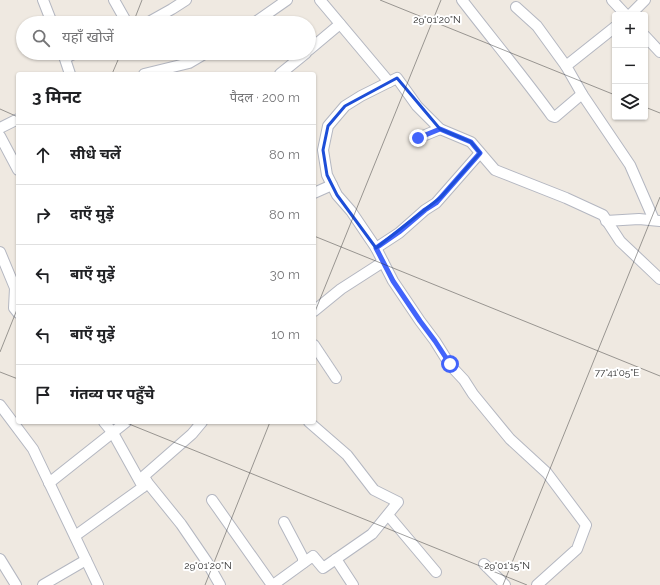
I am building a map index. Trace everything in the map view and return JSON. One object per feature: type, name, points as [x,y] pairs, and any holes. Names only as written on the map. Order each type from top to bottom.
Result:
[{"type":"street","points":[[43,0],[49,16]]},
{"type":"street","points":[[114,0],[123,16]]},
{"type":"street","points":[[160,16],[186,0]]},
{"type":"street","points":[[264,16],[287,0]]},
{"type":"street","points":[[320,0],[389,82]]},
{"type":"street","points":[[462,0],[529,84],[552,116],[555,117],[582,94]]},
{"type":"street","points":[[612,0],[623,12]]},
{"type":"street","points":[[633,12],[645,0]]},
{"type":"street","points":[[516,7],[537,26],[566,66],[582,94],[630,165],[657,220],[606,220]]},
{"type":"street","points":[[316,44],[340,24]]},
{"type":"street","points":[[566,66],[612,29]]},
{"type":"street","points":[[648,39],[660,52]]},
{"type":"street","points":[[65,60],[69,72]]},
{"type":"street","points":[[152,72],[189,63],[194,60]]},
{"type":"street","points":[[282,72],[297,60]]},
{"type":"street","points":[[537,585],[576,549],[586,525],[547,473],[510,439],[450,364],[393,281],[376,248],[351,211],[337,195],[327,175],[319,151],[328,126],[344,106],[397,78],[417,106],[440,129],[471,142],[495,170],[566,198],[603,215],[620,240],[660,280]]},
{"type":"street","points":[[0,128],[16,120]]},
{"type":"street","points":[[418,138],[440,129]]},
{"type":"street","points":[[0,136],[16,166]]},
{"type":"street","points":[[376,248],[436,203],[480,153]]},
{"type":"street","points":[[316,193],[332,185]]},
{"type":"street","points":[[0,252],[15,288],[14,308],[16,310]]},
{"type":"street","points":[[316,309],[341,289],[383,262]]},
{"type":"street","points":[[316,348],[336,378]]},
{"type":"street","points":[[0,405],[33,449],[98,585]]},
{"type":"street","points":[[105,424],[145,484],[181,524],[207,562],[220,585]]},
{"type":"street","points":[[50,483],[123,424]]},
{"type":"street","points":[[145,484],[144,476],[192,434],[200,424]]},
{"type":"street","points":[[212,500],[272,585],[313,556],[323,568],[372,534],[398,502],[374,490],[347,455],[311,424]]},
{"type":"street","points":[[75,536],[145,484]]},
{"type":"street","points":[[388,515],[436,572]]},
{"type":"street","points":[[284,522],[303,558],[303,563]]},
{"type":"street","points":[[0,558],[16,585]]},
{"type":"street","points":[[336,559],[353,585]]},
{"type":"street","points":[[43,585],[86,560]]},
{"type":"street","points":[[484,564],[505,585]]},
{"type":"highlighted area","points":[[397,78],[440,129],[471,142],[480,153],[441,197],[376,248],[337,195],[327,175],[323,150],[328,126],[345,106]]},
{"type":"route","points":[[418,138],[440,129],[471,142],[480,153],[436,203],[376,248],[393,281],[450,364]]}]
